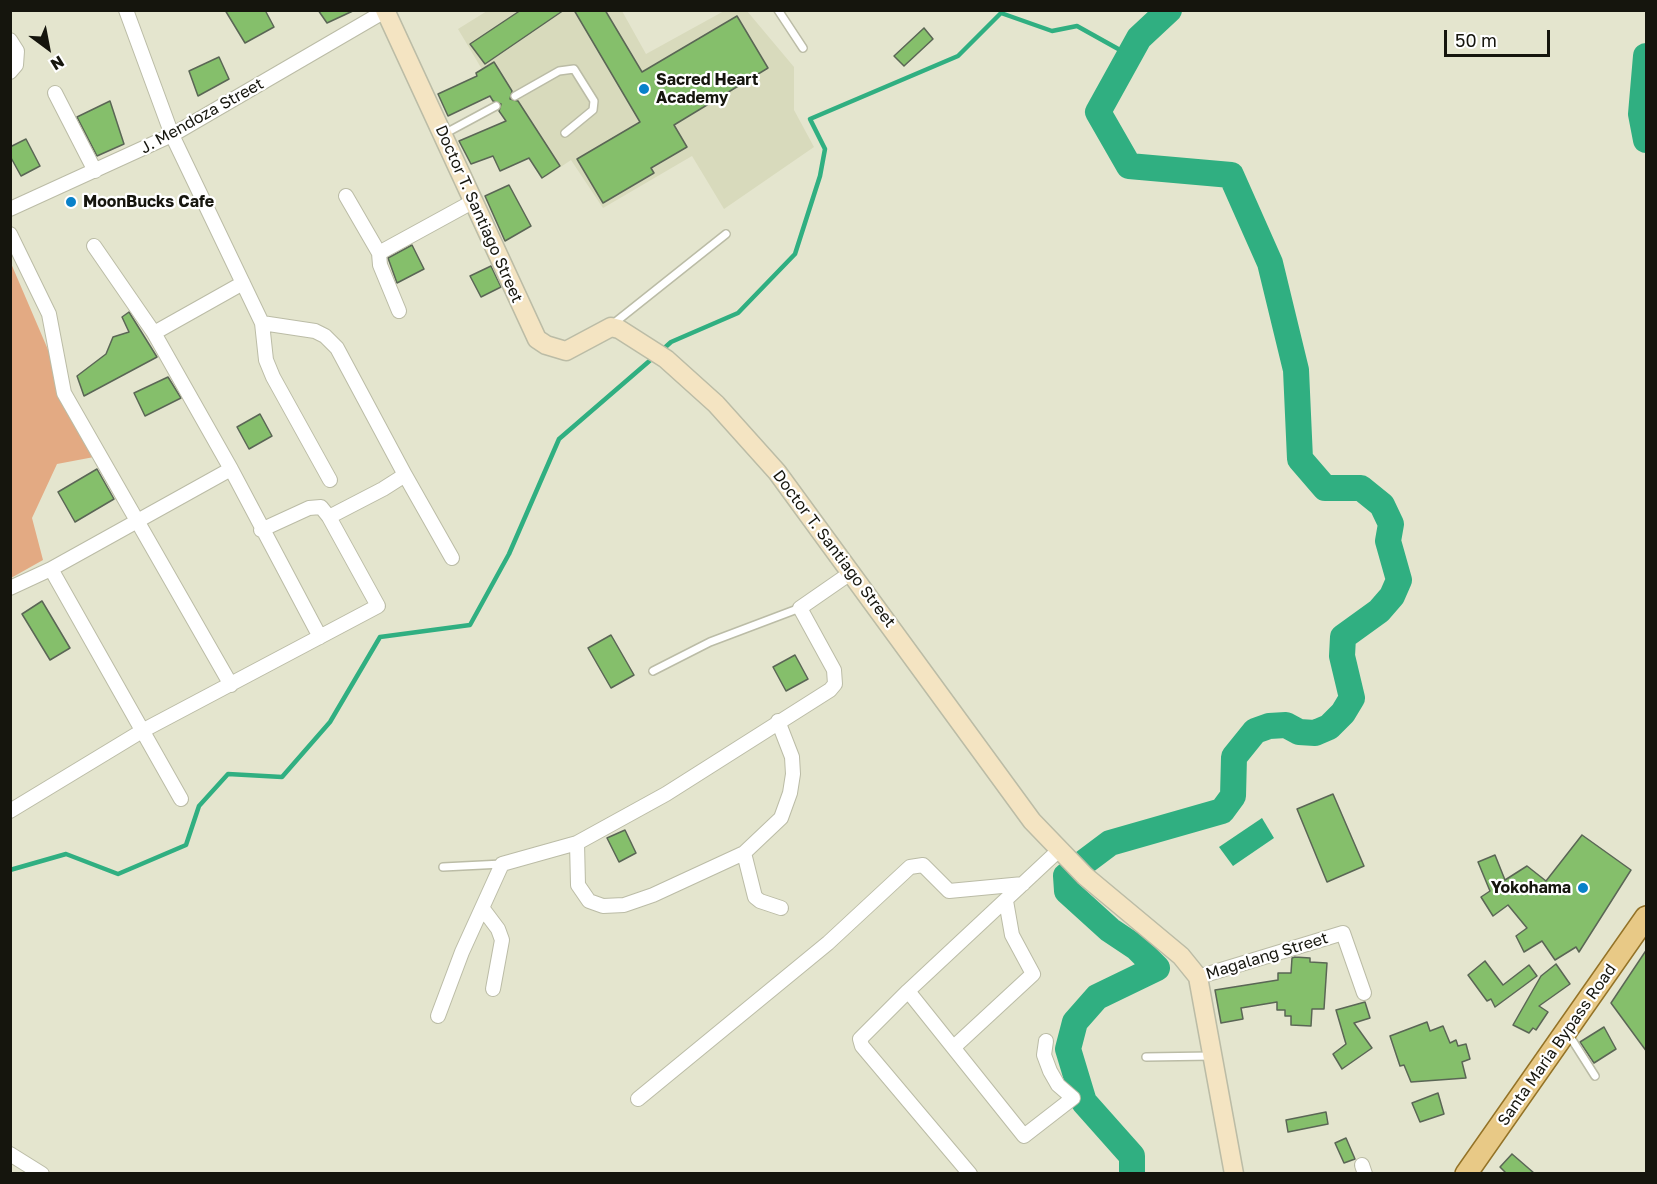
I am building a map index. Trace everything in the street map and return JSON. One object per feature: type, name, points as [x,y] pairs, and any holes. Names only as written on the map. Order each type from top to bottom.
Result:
[{"type":"main road","name":"Santa Maria Bypass Road","points":[[1466,1173],[1647,917]]},
{"type":"street","points":[[126,10],[172,135],[262,322],[266,360],[273,378],[330,480]]},
{"type":"street","name":"J. Mendoza Street","points":[[10,209],[172,135],[386,11]]},
{"type":"street","name":"Doctor T. Santiago Street","points":[[386,11],[537,339],[546,345],[566,351],[611,327],[630,334],[660,355],[716,404],[750,440],[852,572],[1032,821],[1085,876],[1181,956],[1198,977]]},
{"type":"street","points":[[10,40],[17,51],[16,64],[10,72]]},
{"type":"street","points":[[56,93],[95,171]]},
{"type":"street","points":[[346,196],[378,253],[380,265],[399,311]]},
{"type":"street","points":[[378,253],[474,201]]},
{"type":"street","points":[[10,234],[49,314],[64,393],[231,685]]},
{"type":"street","points":[[94,246],[154,333],[231,469],[261,530],[320,637]]},
{"type":"street","points":[[154,333],[243,283]]},
{"type":"street","points":[[262,322],[315,331],[326,336],[337,348],[452,558]]},
{"type":"street","points":[[10,588],[51,569],[231,469]]},
{"type":"street","points":[[329,517],[405,475]]},
{"type":"street","points":[[10,811],[142,731],[378,606],[329,517],[321,507],[315,506],[261,530]]},
{"type":"street","points":[[51,569],[181,799]]},
{"type":"street","points":[[438,1016],[462,951],[502,864],[577,843],[666,794],[830,690],[835,684],[834,670],[800,608],[852,572]]},
{"type":"street","points":[[577,843],[578,885],[589,901],[603,906],[624,905],[653,895],[744,853],[781,818],[790,793],[794,774],[792,757],[778,721]]},
{"type":"street","points":[[969,1173],[862,1046],[861,1039],[908,991],[1060,851]]},
{"type":"street","points":[[744,853],[755,897],[759,901],[781,908]]},
{"type":"street","points":[[638,1099],[828,943],[910,867],[923,865],[949,891],[1023,884]]},
{"type":"street","points":[[954,1047],[1033,974],[1012,935],[1006,901]]},
{"type":"street","points":[[483,909],[498,929],[502,940],[493,989]]},
{"type":"street","name":"Magalang Street","points":[[1198,977],[1343,933],[1364,993]]},
{"type":"street","points":[[1198,977],[1234,1173]]},
{"type":"street","points":[[908,991],[1024,1136],[1073,1098],[1058,1085],[1050,1071],[1044,1054],[1046,1041]]},
{"type":"street","points":[[10,1154],[42,1173]]},
{"type":"lane","points":[[778,10],[803,48]]},
{"type":"lane","points":[[515,96],[559,71],[574,69],[594,101],[593,110],[565,133]]},
{"type":"lane","points":[[444,134],[496,106]]},
{"type":"lane","points":[[611,327],[726,234]]},
{"type":"lane","points":[[653,671],[710,642],[800,608]]},
{"type":"lane","points":[[443,867],[502,864]]},
{"type":"lane","points":[[1567,1032],[1595,1076]]},
{"type":"lane","points":[[1146,1057],[1212,1056]]},
{"type":"shaded area","name":"Sacred Heart Academy","points":[[487,11],[622,11],[646,54],[724,11],[747,11],[794,67],[794,110],[814,147],[724,209],[692,156],[603,208],[571,160],[546,177],[458,29]]},
{"type":"shaded area","points":[[10,261],[94,457],[57,464],[32,518],[43,560],[11,578]]},
{"type":"shaded area","points":[[1262,818],[1274,838],[1233,866],[1219,847]]},
{"type":"building","points":[[225,10],[265,10],[274,27],[245,43]]},
{"type":"building","points":[[318,10],[355,10],[327,23]]},
{"type":"building","points":[[521,10],[564,10],[485,64],[470,44]]},
{"type":"building","points":[[574,10],[605,10],[642,72],[737,16],[768,68],[674,125],[687,147],[651,168],[654,173],[603,203],[577,159],[640,122]]},
{"type":"building","points":[[924,28],[933,39],[904,66],[894,56]]},
{"type":"building","points":[[219,57],[229,79],[198,96],[189,71]]},
{"type":"building","points":[[494,62],[512,91],[510,99],[518,101],[560,166],[542,178],[529,158],[500,171],[493,156],[471,164],[459,141],[506,121],[499,111],[501,104],[493,101],[490,96],[448,116],[438,94],[477,76],[476,73]]},
{"type":"building","points":[[110,101],[124,144],[97,156],[77,117]]},
{"type":"building","points":[[26,139],[40,166],[21,176],[10,156],[10,147]]},
{"type":"building","points":[[509,185],[531,226],[505,241],[485,196]]},
{"type":"building","points":[[412,245],[424,269],[397,283],[388,258]]},
{"type":"building","points":[[491,266],[501,287],[481,297],[470,276]]},
{"type":"building","points":[[129,312],[157,357],[84,396],[77,376],[106,354],[113,337],[129,332],[122,317]]},
{"type":"building","points":[[168,377],[181,398],[145,416],[134,393]]},
{"type":"building","points":[[260,414],[272,436],[249,449],[237,427]]},
{"type":"building","points":[[97,469],[114,499],[75,522],[58,492]]},
{"type":"building","points":[[42,601],[70,648],[50,660],[22,614]]},
{"type":"building","points":[[611,635],[634,675],[611,688],[588,648]]},
{"type":"building","points":[[795,655],[808,679],[786,691],[773,667]]},
{"type":"building","points":[[1333,794],[1364,866],[1327,882],[1297,809]]},
{"type":"building","points":[[625,830],[636,853],[619,862],[607,838]]},
{"type":"building","points":[[1582,835],[1631,870],[1579,952],[1576,947],[1555,960],[1542,941],[1524,952],[1516,936],[1527,928],[1508,905],[1493,916],[1481,897],[1490,891],[1478,862],[1495,855],[1505,880],[1527,866],[1546,881]]},
{"type":"building","points":[[1647,949],[1647,1052],[1611,1003]]},
{"type":"building","points":[[1292,958],[1310,958],[1310,962],[1327,963],[1324,1009],[1312,1009],[1311,1026],[1291,1025],[1291,1016],[1285,1016],[1285,1010],[1277,1010],[1277,1002],[1241,1008],[1243,1019],[1221,1023],[1215,990],[1278,980],[1278,973],[1291,973]]},
{"type":"building","points":[[1485,961],[1503,985],[1529,965],[1537,976],[1495,1007],[1491,999],[1487,1001],[1468,975]]},
{"type":"building","points":[[1556,964],[1570,984],[1539,1006],[1548,1012],[1536,1030],[1533,1028],[1529,1033],[1513,1025],[1541,976]]},
{"type":"building","points":[[1365,1002],[1370,1018],[1354,1023],[1372,1048],[1342,1069],[1333,1054],[1346,1044],[1336,1010]]},
{"type":"building","points":[[1427,1022],[1430,1031],[1443,1026],[1450,1043],[1456,1040],[1458,1046],[1466,1044],[1470,1059],[1462,1062],[1466,1078],[1411,1082],[1404,1065],[1400,1066],[1390,1036]]},
{"type":"building","points":[[1604,1027],[1616,1049],[1594,1063],[1580,1042]]},
{"type":"building","points":[[1438,1093],[1444,1114],[1420,1122],[1412,1103]]},
{"type":"building","points":[[1326,1112],[1328,1124],[1288,1132],[1286,1120]]},
{"type":"building","points":[[1346,1138],[1355,1159],[1344,1163],[1335,1143]]},
{"type":"building","points":[[1512,1154],[1534,1173],[1506,1173],[1500,1167]]},
{"type":"waterway","points":[[1132,1174],[1132,1156],[1084,1102],[1068,1049],[1075,1022],[1097,997],[1157,968],[1137,948],[1110,930],[1067,891],[1066,876],[1110,843],[1222,811],[1233,796],[1234,757],[1255,731],[1269,726],[1286,725],[1299,732],[1315,733],[1329,727],[1343,713],[1352,698],[1342,656],[1343,637],[1379,611],[1392,596],[1399,580],[1388,541],[1391,524],[1382,505],[1361,488],[1325,488],[1300,459],[1296,370],[1270,263],[1231,175],[1129,166],[1098,112],[1139,38],[1169,10]]},
{"type":"waterway","points":[[660,352],[671,342],[738,313],[795,254],[820,176],[825,149],[810,119],[958,56],[1001,13],[1052,31],[1077,26],[1129,55]]},
{"type":"waterway","points":[[1646,56],[1641,114],[1646,140]]},
{"type":"waterway","points":[[10,870],[66,854],[118,874],[186,845],[199,806],[228,774],[282,777],[330,722],[380,637],[470,625],[509,554],[559,439],[654,357]]},
{"type":"place","name":"Sacred Heart Academy","points":[[644,89]]},
{"type":"place","name":"MoonBucks Cafe","points":[[71,202]]},
{"type":"place","name":"Yokohama","points":[[1583,888]]}]
